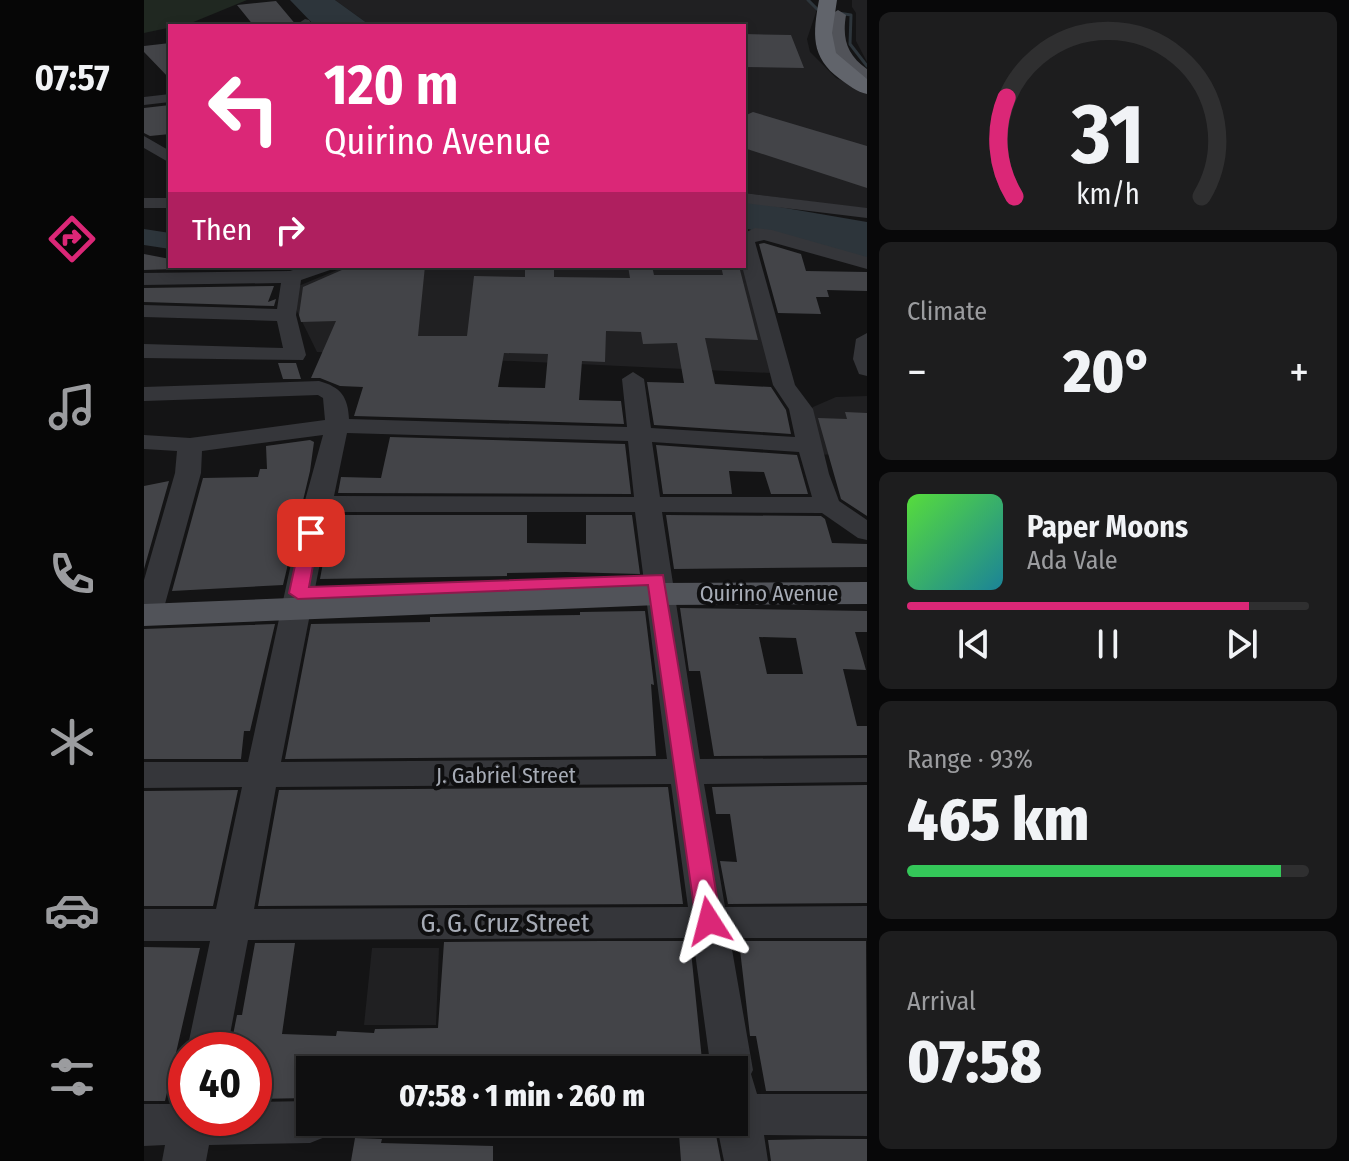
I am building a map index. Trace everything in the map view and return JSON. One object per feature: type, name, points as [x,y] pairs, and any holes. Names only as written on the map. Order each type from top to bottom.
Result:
[{"type":"highway","points":[[831,5],[821,43],[833,65],[867,88]]},
{"type":"highway","points":[[831,5],[834,42],[843,56],[867,75]]},
{"type":"main road","points":[[831,5],[818,42],[825,58],[867,88]]},
{"type":"main road","name":"Quirino Avenue","points":[[147,607],[867,577]]},
{"type":"main road","name":"Quirino Avenue","points":[[657,587],[867,593]]},
{"type":"street","points":[[144,101],[168,98]]},
{"type":"street","points":[[144,140],[168,136]]},
{"type":"street","points":[[144,140],[168,157]]},
{"type":"street","points":[[746,198],[867,213]]},
{"type":"street","points":[[144,203],[168,203]]},
{"type":"street","points":[[867,263],[765,234],[746,239],[784,385],[801,409],[816,474],[828,505],[867,532]]},
{"type":"street","points":[[144,279],[292,277],[317,268]]},
{"type":"street","points":[[144,351],[295,355],[286,315],[292,277]]},
{"type":"street","points":[[144,311],[286,315]]},
{"type":"street","points":[[867,339],[864,359],[867,369]]},
{"type":"street","points":[[633,379],[657,587],[730,1056]]},
{"type":"street","points":[[144,394],[324,388],[334,393],[337,426],[296,602],[211,1032]]},
{"type":"street","points":[[144,442],[190,445],[337,426],[638,434],[809,445]]},
{"type":"street","points":[[147,607],[188,473],[190,445]]},
{"type":"street","points":[[317,504],[828,505]]},
{"type":"street","name":"J. Gabriel Street","points":[[144,775],[686,774],[867,770]]},
{"type":"street","name":"G. G. Cruz Street","points":[[144,925],[867,922]]},
{"type":"street","points":[[748,1105],[867,1115]]},
{"type":"street","points":[[272,1126],[296,1123]]},
{"type":"street","points":[[144,1125],[168,1130]]},
{"type":"street","points":[[742,1136],[746,1161]]},
{"type":"shaded area","points":[[144,0],[247,0],[191,23],[168,24],[168,28],[144,33]]},
{"type":"shaded area","points":[[290,0],[335,0],[368,24],[313,24]]},
{"type":"shaded area","points":[[335,0],[808,0],[817,9],[807,39],[810,52],[836,78],[867,91],[867,209],[746,193],[746,24],[368,24]]},
{"type":"shaded area","points":[[852,0],[867,0],[867,62],[856,41],[856,13]]},
{"type":"shaded area","points":[[746,201],[867,222],[867,261],[746,229]]},
{"type":"shaded area","points":[[342,268],[745,268],[771,373],[317,352],[293,303],[291,289]]},
{"type":"shaded area","points":[[867,396],[867,453],[815,455],[809,412],[813,407],[836,397]]},
{"type":"shaded area","points":[[372,948],[439,948],[436,1025],[364,1025]]},
{"type":"building","points":[[276,1],[295,24],[252,24],[237,5]]},
{"type":"building","points":[[746,34],[791,35],[804,68],[746,67]]},
{"type":"building","points":[[168,43],[168,77],[144,52],[144,46]]},
{"type":"building","points":[[168,105],[168,134],[150,136],[144,133],[144,108]]},
{"type":"building","points":[[753,112],[867,146],[867,188],[746,149],[746,115]]},
{"type":"building","points":[[759,244],[801,254],[806,271],[867,272],[867,291],[827,290],[829,297],[816,297],[821,314],[778,313]]},
{"type":"building","points":[[144,254],[168,259],[168,268],[210,268],[144,270]]},
{"type":"building","points":[[346,268],[425,268],[418,336],[467,336],[474,276],[525,277],[525,268],[554,268],[554,277],[630,278],[628,268],[652,268],[654,275],[723,275],[721,268],[740,268],[758,340],[705,338],[715,384],[771,387],[786,410],[791,434],[654,425],[647,382],[684,383],[677,343],[643,344],[641,332],[606,331],[605,362],[582,361],[579,400],[621,401],[624,424],[354,416],[363,387],[340,386],[311,378],[336,321],[301,322],[303,287]],"holes":[[[504,353],[548,354],[545,388],[498,387]]]},
{"type":"building","points":[[274,286],[268,302],[276,299],[274,306],[144,302],[144,288]]},
{"type":"building","points":[[278,363],[296,363],[301,379],[283,379]]},
{"type":"building","points":[[845,412],[867,413],[867,516],[841,499],[818,418],[847,419]]},
{"type":"building","points":[[390,437],[625,444],[631,494],[338,493],[341,477],[381,478]]},
{"type":"building","points":[[314,442],[310,471],[283,585],[172,591],[203,478],[258,477],[260,469],[267,469],[266,446]]},
{"type":"building","points":[[656,445],[797,455],[808,494],[771,494],[764,472],[729,471],[732,494],[663,494]]},
{"type":"building","points":[[169,481],[144,569],[144,486]]},
{"type":"building","points":[[332,515],[527,515],[527,543],[586,544],[586,515],[632,515],[640,574],[566,572],[320,579]]},
{"type":"building","points":[[666,515],[821,516],[825,519],[832,543],[867,544],[867,567],[674,569]]},
{"type":"building","points":[[680,608],[867,611],[867,632],[855,632],[866,670],[843,669],[857,726],[867,726],[867,755],[714,756],[700,671],[689,671]],"holes":[[[759,637],[796,638],[803,674],[767,674]]]},
{"type":"building","points":[[645,611],[654,685],[651,684],[656,756],[285,759],[311,624],[430,622],[430,617]]},
{"type":"building","points":[[275,624],[250,731],[244,731],[241,759],[144,759],[144,629]]},
{"type":"building","points":[[867,785],[867,903],[728,904],[720,861],[737,862],[730,814],[716,814],[712,787]]},
{"type":"building","points":[[668,787],[683,904],[258,906],[279,790]]},
{"type":"building","points":[[238,790],[213,906],[144,906],[144,791]]},
{"type":"building","points":[[690,941],[702,1056],[296,1056],[296,1098],[272,1099],[272,1032],[234,1032],[237,1015],[242,1015],[255,943],[295,943],[282,1034],[336,1036],[337,1031],[374,1033],[375,1029],[438,1028],[444,942]]},
{"type":"building","points":[[739,941],[866,941],[867,1091],[766,1091],[756,1036],[750,1036]]},
{"type":"building","points":[[144,947],[200,948],[181,1032],[168,1032],[168,1088],[165,1101],[144,1101]]},
{"type":"building","points":[[679,1136],[716,1136],[721,1161],[681,1161]]},
{"type":"building","points":[[355,1138],[382,1139],[381,1143],[493,1146],[493,1161],[351,1161]]},
{"type":"building","points":[[867,1139],[867,1161],[771,1161],[768,1140]]},
{"type":"waterway","points":[[808,0],[817,9],[826,11]]},
{"type":"waterway","points":[[838,13],[851,15],[850,44],[867,66]]},
{"type":"waterway","points":[[144,237],[168,241]]},
{"type":"route","points":[[311,533],[298,593],[656,579],[709,921]]}]
